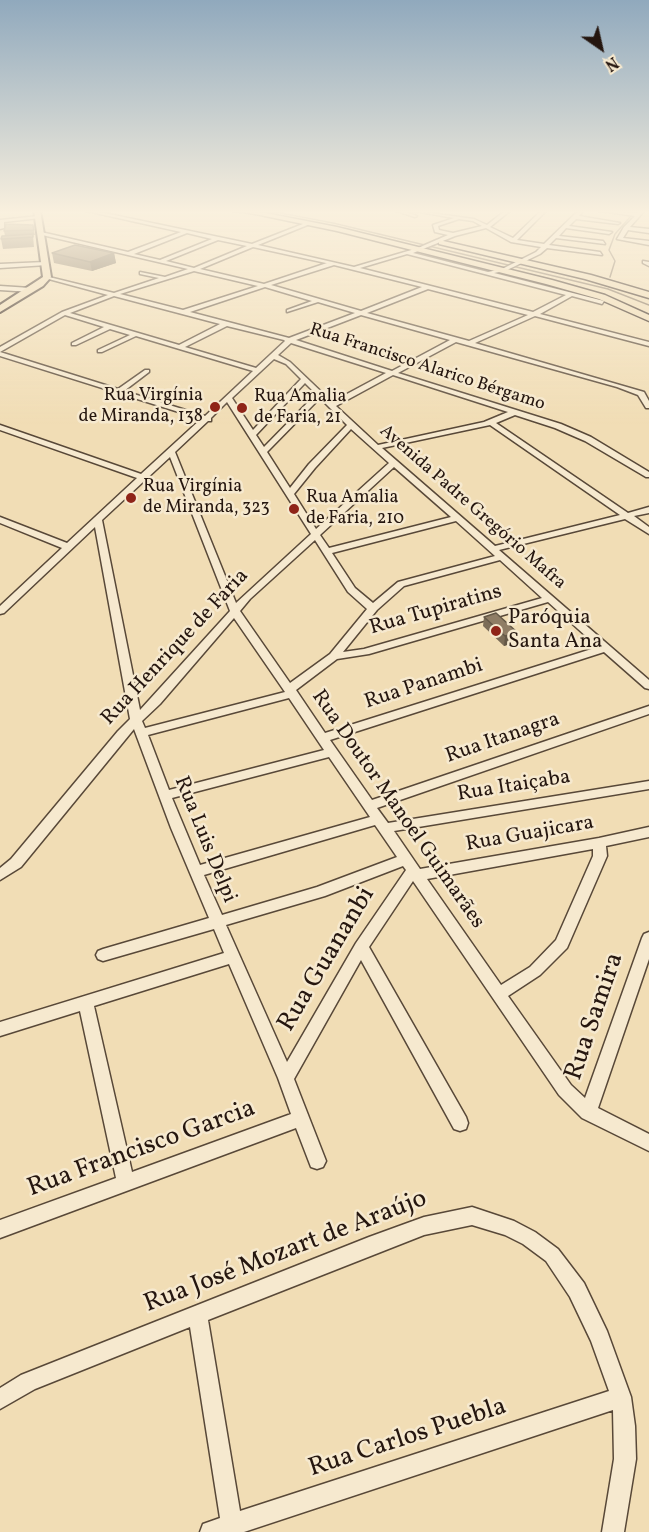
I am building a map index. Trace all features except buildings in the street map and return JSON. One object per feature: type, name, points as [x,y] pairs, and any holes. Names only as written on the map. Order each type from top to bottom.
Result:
[{"type":"highway","points":[[545,281],[602,297],[649,318]]},
{"type":"highway","points":[[600,281],[649,295]]},
{"type":"main road","points":[[0,309],[41,281]]},
{"type":"street","name":"Rua Francisco Alarico Bérgamo","points":[[64,281],[290,340],[514,412],[582,436],[649,475]]},
{"type":"street","points":[[0,352],[64,313],[154,281]]},
{"type":"street","points":[[248,281],[619,386],[641,394],[649,406]]},
{"type":"street","points":[[184,312],[280,281]]},
{"type":"street","points":[[407,281],[649,344]]},
{"type":"street","points":[[531,281],[602,302]]},
{"type":"street","points":[[0,611],[172,453],[290,340],[428,287]]},
{"type":"street","points":[[0,288],[31,290]]},
{"type":"street","points":[[470,343],[535,314],[572,294]]},
{"type":"street","points":[[289,311],[319,300]]},
{"type":"street","points":[[64,313],[259,371]]},
{"type":"street","points":[[180,347],[227,323]]},
{"type":"street","points":[[74,344],[110,327]]},
{"type":"street","points":[[100,351],[136,334]]},
{"type":"street","points":[[332,405],[456,339]]},
{"type":"street","points":[[0,352],[208,419]]},
{"type":"street","name":"Avenida Padre Gregório Mafra","points":[[274,356],[288,363],[351,425],[649,686]]},
{"type":"street","points":[[119,391],[147,370]]},
{"type":"street","points":[[253,434],[304,380]]},
{"type":"street","points":[[264,451],[319,395]]},
{"type":"street","points":[[229,399],[356,596],[373,608]]},
{"type":"street","points":[[378,447],[490,422],[514,412]]},
{"type":"street","points":[[490,422],[649,531]]},
{"type":"street","points":[[290,494],[312,465],[351,425]]},
{"type":"street","points":[[0,427],[144,478]]},
{"type":"street","name":"Rua Doutor Manoel Guimarães","points":[[172,453],[234,610],[565,1090],[588,1112],[649,1143]]},
{"type":"street","name":"Rua Henrique de Faria","points":[[0,875],[16,863],[138,727],[156,701],[234,610],[315,533],[395,462]]},
{"type":"street","points":[[493,549],[649,510]]},
{"type":"street","points":[[327,551],[459,518]]},
{"type":"street","points":[[0,520],[69,548]]},
{"type":"street","name":"Rua Luis Delpi","points":[[98,521],[138,727],[216,923],[286,1078],[317,1161]]},
{"type":"street","points":[[138,727],[291,691],[334,656],[373,608],[392,590],[405,582],[502,557]]},
{"type":"street","name":"Rua Tupiratins","points":[[334,656],[365,652],[549,599]]},
{"type":"street","name":"Rua Panambi","points":[[323,738],[605,648]]},
{"type":"street","name":"Rua Itanagra","points":[[369,806],[649,710]]},
{"type":"street","points":[[165,795],[333,752]]},
{"type":"street","name":"Rua Itaiçaba","points":[[195,872],[382,824],[649,785]]},
{"type":"street","name":"Rua Guajicara","points":[[103,955],[320,892],[413,868],[599,843],[649,832]]},
{"type":"street","points":[[500,993],[535,971],[562,944],[600,856],[599,843]]},
{"type":"street","name":"Rua Guananbi","points":[[286,1078],[361,947],[413,868]]},
{"type":"street","name":"Rua Samira","points":[[588,1112],[649,938]]},
{"type":"street","points":[[361,947],[460,1123]]},
{"type":"street","points":[[0,1029],[232,957]]},
{"type":"street","points":[[86,1002],[126,1184]]},
{"type":"street","name":"Rua Francisco Garcia","points":[[0,1229],[302,1118]]},
{"type":"street","name":"Rua José Mozart de Araújo","points":[[0,1399],[28,1382],[424,1226],[472,1216],[508,1227],[529,1238],[552,1256],[568,1274],[600,1338],[621,1397],[625,1426],[625,1459],[613,1532]]},
{"type":"street","points":[[198,1316],[232,1529]]},
{"type":"street","name":"Rua Carlos Puebla","points":[[211,1532],[232,1529],[621,1397]]},
{"type":"waterway","points":[[577,281],[608,289],[649,305]]},
{"type":"place","name":"Rua Virgínia de Miranda, 138","points":[[215,407]]},
{"type":"place","name":"Rua Amalia de Faria, 21","points":[[242,408]]},
{"type":"place","name":"Rua Virgínia de Miranda, 323","points":[[131,498]]},
{"type":"place","name":"Rua Amalia de Faria, 210","points":[[294,509]]},
{"type":"place","name":"Paróquia Santa Ana","points":[[496,631]]}]
